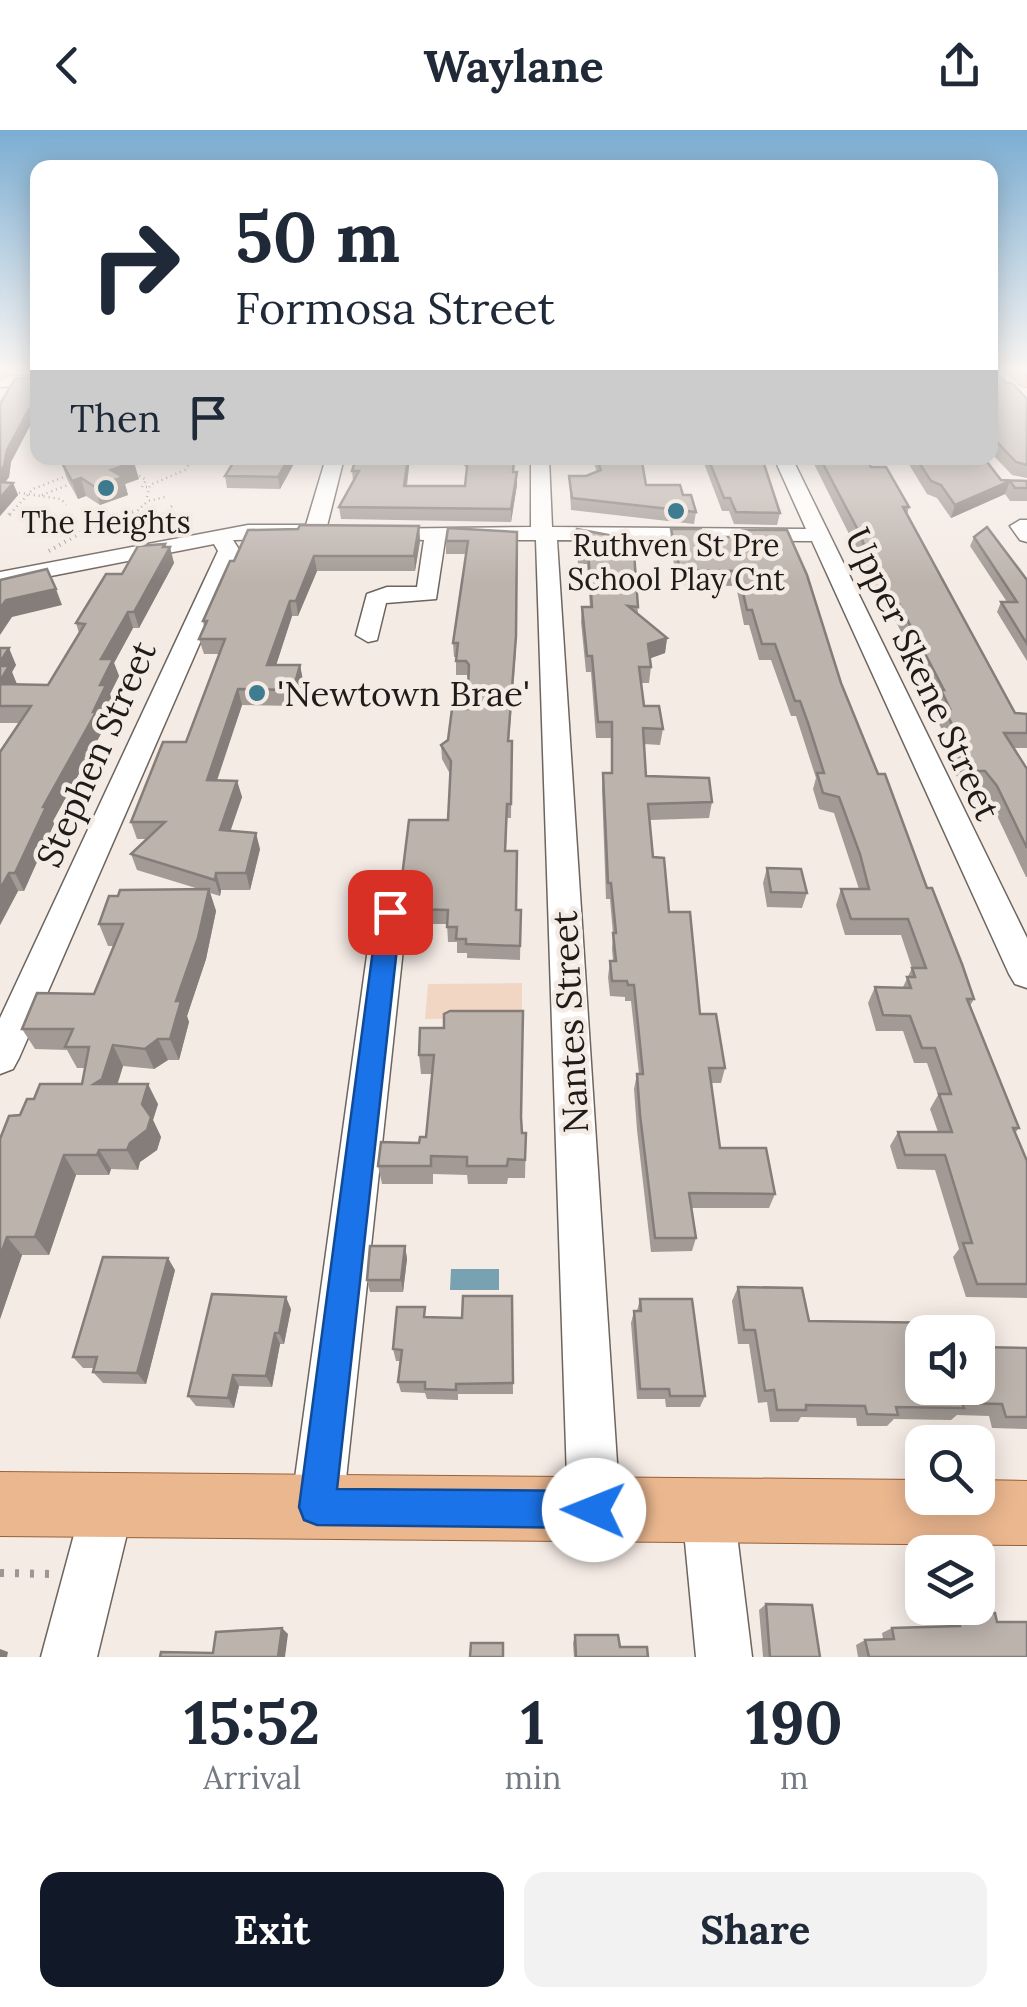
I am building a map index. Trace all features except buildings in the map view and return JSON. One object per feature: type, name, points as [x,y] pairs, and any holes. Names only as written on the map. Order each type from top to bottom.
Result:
[{"type":"main road","points":[[0,1504],[1027,1513]]},
{"type":"street","points":[[316,532],[318,510],[333,465]]},
{"type":"street","name":"Nantes Street","points":[[540,465],[594,1510]]},
{"type":"street","name":"Upper Skene Street","points":[[785,465],[1027,974]]},
{"type":"street","points":[[1027,526],[1020,526],[1027,536]]},
{"type":"street","points":[[0,579],[264,529],[435,534],[819,535]]},
{"type":"street","points":[[368,635],[375,600],[387,594],[428,594],[435,534]]},
{"type":"street","name":"Stephen Street","points":[[0,1058],[229,551],[221,538]]},
{"type":"street","points":[[317,1507],[390,912]]},
{"type":"street","points":[[68,1657],[108,1505]]},
{"type":"street","points":[[708,1510],[724,1657]]},
{"type":"path","points":[[147,497],[149,487],[159,478],[185,470],[188,465]]},
{"type":"path","points":[[123,468],[144,478],[142,486],[149,487]]},
{"type":"path","points":[[26,494],[72,473]]},
{"type":"path","points":[[42,494],[75,482]]},
{"type":"path","points":[[3,492],[42,494],[62,499],[66,504]]},
{"type":"path","points":[[9,515],[24,502],[26,494]]},
{"type":"path","points":[[48,552],[103,520],[133,515],[148,502],[166,497]]},
{"type":"path","points":[[102,512],[103,520]]},
{"type":"path","points":[[92,528],[124,529],[127,532],[118,544]]},
{"type":"path","points":[[0,1573],[90,1574]]},
{"type":"shaded area","points":[[522,983],[522,1019],[425,1019],[428,984]]},
{"type":"water","points":[[451,1269],[499,1269],[499,1290],[450,1290]]},
{"type":"place","name":"The Heights","points":[[106,488]]},
{"type":"place","name":"Ruthven St Pre School Play Cnt","points":[[676,511]]},
{"type":"place","name":"'Newtown Brae'","points":[[257,693]]},
{"type":"route","points":[[390,912],[317,1507],[594,1510]]}]
